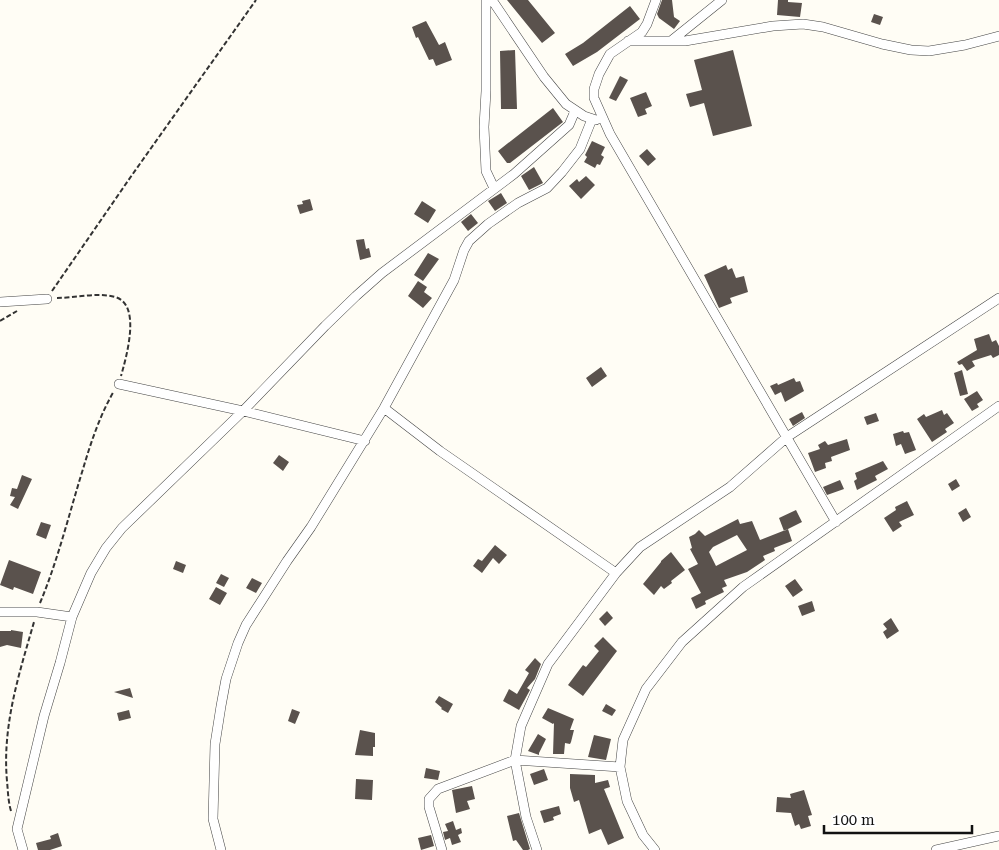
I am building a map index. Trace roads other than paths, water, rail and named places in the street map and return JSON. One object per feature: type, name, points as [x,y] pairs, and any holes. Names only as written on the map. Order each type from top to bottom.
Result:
[{"type":"street","points":[[486,0],[486,171],[494,188]]},
{"type":"street","points":[[492,0],[544,77],[566,104],[575,111],[605,124]]},
{"type":"street","points":[[656,0],[642,32],[610,54],[605,61],[594,89],[594,98],[605,124],[836,522]]},
{"type":"street","points":[[671,41],[722,0]]},
{"type":"street","points":[[628,41],[685,41],[773,26],[803,24],[823,27],[882,44],[911,50],[929,51],[999,36]]},
{"type":"street","points":[[23,850],[17,829],[44,716],[72,617],[91,574],[106,548],[122,528],[243,411],[325,326],[363,290],[382,273],[514,174],[554,140],[569,124],[575,111]]},
{"type":"street","points":[[221,850],[213,819],[216,744],[220,706],[226,679],[246,624],[365,441],[454,280],[464,250],[470,241],[488,224],[518,203],[547,188],[580,149],[592,119]]},
{"type":"street","points":[[0,302],[47,298]]},
{"type":"street","points":[[537,850],[526,817],[515,760],[522,726],[548,664],[616,572],[640,547],[730,487],[787,437],[999,298]]},
{"type":"street","points":[[119,384],[243,411],[365,441]]},
{"type":"street","points":[[655,850],[643,835],[627,801],[620,766],[623,740],[646,690],[682,642],[744,587],[999,406]]},
{"type":"street","points":[[384,408],[440,451],[616,572]]},
{"type":"street","points":[[0,612],[36,612],[72,617]]},
{"type":"street","points":[[442,850],[429,807],[429,798],[438,789],[515,760],[620,766]]},
{"type":"street","points":[[936,850],[999,836]]}]
